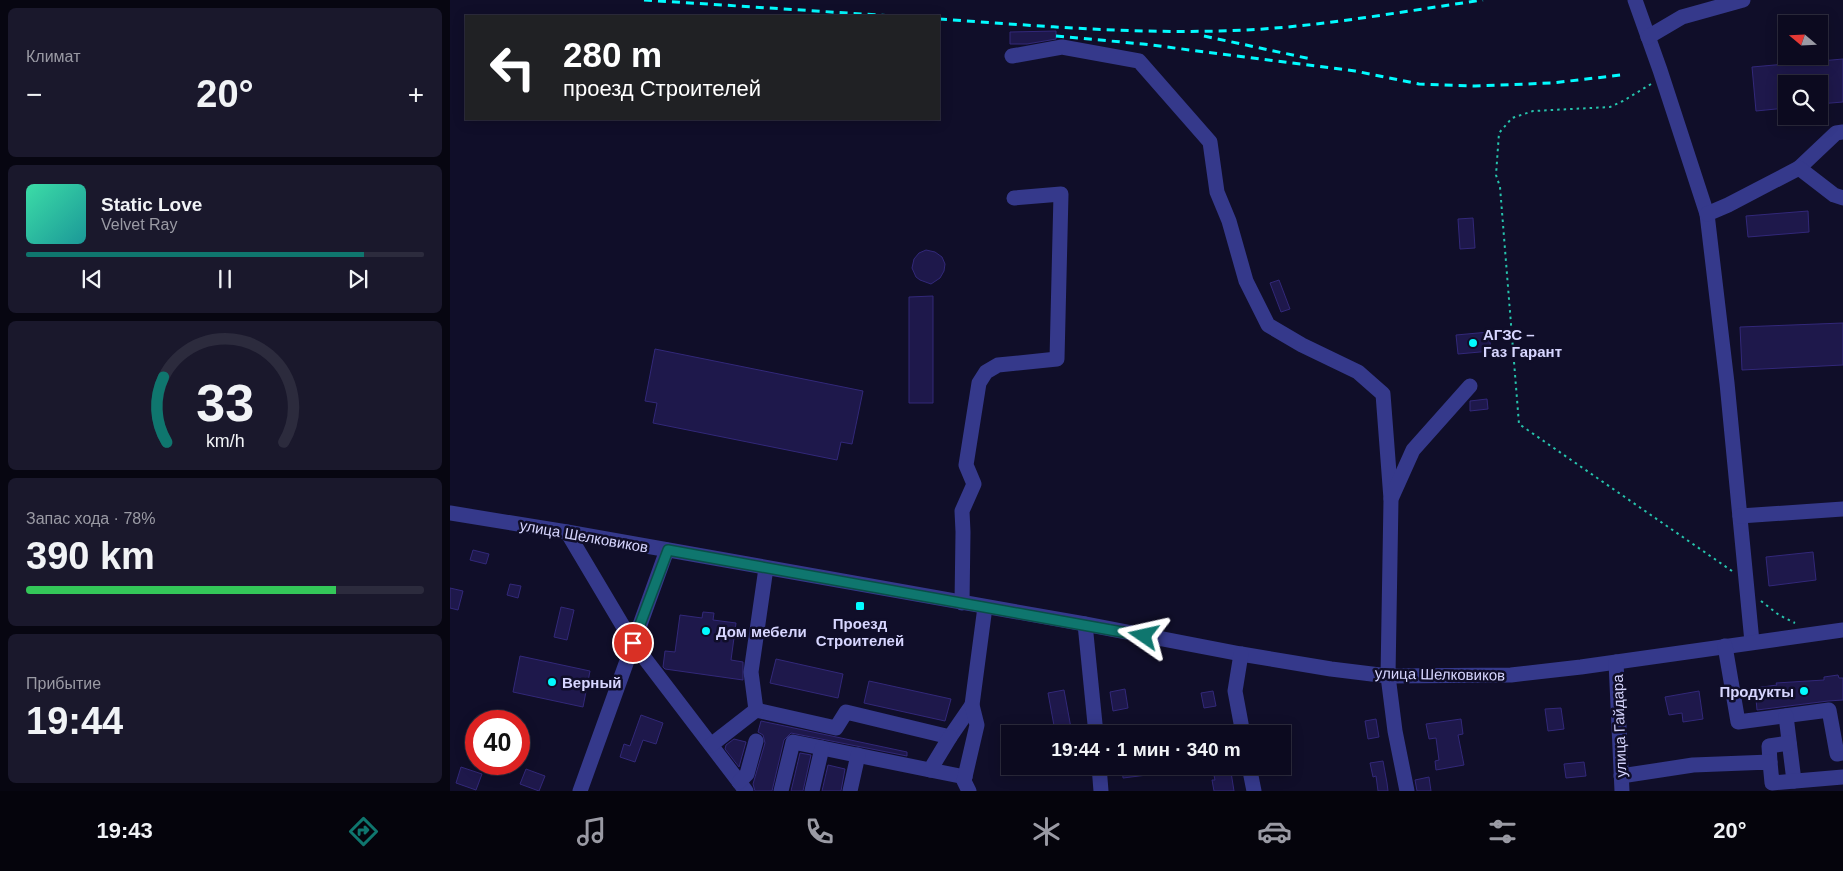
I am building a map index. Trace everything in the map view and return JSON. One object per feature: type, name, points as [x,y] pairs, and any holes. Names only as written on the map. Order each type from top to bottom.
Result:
[{"type":"street","points":[[1635,0],[1707,214],[1752,642]]},
{"type":"street","points":[[1648,37],[1682,16],[1743,0]]},
{"type":"street","points":[[1012,56],[1062,47],[1139,61],[1210,142],[1217,192],[1229,221],[1246,281],[1268,325],[1302,345],[1358,372],[1383,394],[1391,499],[1388,676],[1407,791]]},
{"type":"street","points":[[1707,214],[1799,168],[1836,133],[1843,132]]},
{"type":"street","points":[[1799,168],[1834,195],[1843,198]]},
{"type":"street","points":[[962,603],[962,511],[974,484],[966,465],[979,383],[986,372],[998,365],[1057,359],[1061,194],[1014,198]]},
{"type":"street","points":[[1391,499],[1413,450],[1470,386]]},
{"type":"street","points":[[1740,516],[1843,509]]},
{"type":"street","name":"улица Шелковиков","points":[[450,513],[1085,624],[1241,654],[1331,669],[1388,676],[1511,675],[1752,642],[1804,629],[1843,630]]},
{"type":"street","points":[[567,532],[633,643],[742,787]]},
{"type":"street","points":[[580,791],[668,550]]},
{"type":"street","points":[[756,710],[751,672],[766,568]]},
{"type":"street","points":[[781,791],[793,742],[930,770],[967,784],[977,725],[972,705],[984,607]]},
{"type":"street","points":[[1085,624],[1095,725]]},
{"type":"street","points":[[1725,646],[1738,722],[1829,710],[1837,754],[1843,754]]},
{"type":"street","points":[[1241,654],[1235,690],[1241,725]]},
{"type":"street","name":"улица Гайдара","points":[[1616,662],[1622,784]]},
{"type":"street","points":[[930,770],[972,705]]},
{"type":"street","points":[[711,745],[756,710]]},
{"type":"street","points":[[756,710],[836,728],[846,712],[950,737]]},
{"type":"street","points":[[1786,716],[1794,781]]},
{"type":"street","points":[[742,787],[756,742]]},
{"type":"street","points":[[1789,743],[1769,746],[1772,783],[1843,777]]},
{"type":"street","points":[[812,791],[822,748]]},
{"type":"street","points":[[850,791],[858,756]]},
{"type":"street","points":[[1622,784],[1693,765],[1770,762]]},
{"type":"street","points":[[1100,775],[1101,791]]},
{"type":"street","points":[[1251,775],[1254,791]]},
{"type":"path","points":[[1662,76],[1623,101],[1610,107],[1533,111],[1512,118],[1499,133],[1496,174],[1500,187],[1519,424],[1746,581]]},
{"type":"path","points":[[1761,601],[1779,615],[1804,629]]},
{"type":"building","points":[[1056,31],[1056,39],[1027,44],[1010,44],[1010,32]]},
{"type":"building","points":[[1843,59],[1843,102],[1828,103],[1828,75],[1778,75],[1778,109],[1756,111],[1752,67],[1778,65],[1828,65],[1828,60]]},
{"type":"building","points":[[1808,211],[1809,232],[1748,237],[1746,216]]},
{"type":"building","points":[[1473,218],[1475,248],[1460,249],[1458,219]]},
{"type":"building","points":[[926,250],[935,252],[942,257],[945,264],[940,278],[931,284],[916,277],[912,268],[914,259],[919,253]]},
{"type":"building","points":[[1279,280],[1290,309],[1281,312],[1270,283]]},
{"type":"building","points":[[933,296],[933,403],[909,403],[909,297]]},
{"type":"building","points":[[1843,323],[1843,365],[1742,370],[1740,327]]},
{"type":"building","points":[[1489,332],[1491,351],[1458,354],[1456,335]]},
{"type":"building","points":[[655,349],[863,391],[852,444],[841,442],[837,460],[653,423],[657,403],[645,401]]},
{"type":"building","points":[[1487,399],[1488,409],[1470,411],[1470,401]]},
{"type":"building","points":[[473,550],[489,554],[486,564],[470,560]]},
{"type":"building","points":[[1813,552],[1816,580],[1769,586],[1766,557]]},
{"type":"building","points":[[510,584],[521,586],[518,598],[507,595]]},
{"type":"building","points":[[450,588],[463,591],[458,610],[450,608]]},
{"type":"building","points":[[561,607],[574,610],[567,640],[554,637]]},
{"type":"building","points":[[703,612],[714,613],[713,620],[736,623],[731,660],[743,662],[743,680],[665,669],[663,667],[665,651],[675,652],[680,615],[702,618]]},
{"type":"building","name":"Верный","points":[[520,656],[590,671],[583,707],[513,692]]},
{"type":"building","points":[[776,659],[843,674],[838,698],[770,683]]},
{"type":"building","points":[[1838,675],[1839,678],[1843,678],[1843,700],[1757,710],[1755,688],[1777,685],[1776,683],[1824,680],[1824,677]]},
{"type":"building","points":[[869,681],[951,699],[945,721],[864,703]]},
{"type":"building","points":[[1125,689],[1128,708],[1113,711],[1110,692]]},
{"type":"building","points":[[1064,690],[1070,725],[1054,725],[1048,693]]},
{"type":"building","points":[[1213,691],[1216,706],[1204,708],[1201,693]]},
{"type":"building","points":[[1699,691],[1703,719],[1683,722],[1682,713],[1669,715],[1665,697]]},
{"type":"building","points":[[1561,708],[1564,729],[1548,731],[1545,709]]},
{"type":"building","points":[[641,715],[663,723],[656,744],[643,740],[635,762],[620,757],[624,744],[630,746]]},
{"type":"building","points":[[1376,719],[1379,737],[1368,739],[1365,721]]},
{"type":"building","points":[[1461,719],[1463,734],[1458,735],[1464,765],[1436,770],[1435,761],[1439,760],[1436,738],[1429,739],[1426,724]]},
{"type":"building","points":[[761,721],[907,752],[907,756],[791,733],[784,740],[772,791],[755,791],[753,784],[765,743],[763,735],[758,732]]},
{"type":"building","points":[[734,739],[746,742],[739,767],[725,749],[726,745]]},
{"type":"building","points":[[800,753],[811,755],[803,791],[791,791]]},
{"type":"building","points":[[1383,761],[1388,791],[1378,791],[1376,776],[1373,777],[1370,763]]},
{"type":"building","points":[[1584,762],[1586,776],[1566,778],[1564,764]]},
{"type":"building","points":[[828,765],[845,769],[841,791],[822,791]]},
{"type":"building","points":[[461,767],[465,768],[465,775],[482,775],[476,790],[456,783]]},
{"type":"building","points":[[530,770],[545,776],[539,791],[520,784],[524,775],[530,775]]},
{"type":"building","points":[[1123,775],[1147,775],[1123,778]]},
{"type":"building","points":[[1214,775],[1231,775],[1234,791],[1214,791],[1212,780],[1215,780]]},
{"type":"building","points":[[1429,777],[1431,791],[1417,791],[1415,780]]},
{"type":"railway","points":[[644,0],[878,15]]},
{"type":"railway","points":[[940,19],[1131,31],[1246,30],[1335,22],[1483,0]]},
{"type":"railway","points":[[1056,36],[1143,44],[1355,71],[1419,84],[1475,86],[1552,83],[1621,75]]},
{"type":"railway","points":[[1204,36],[1311,59]]},
{"type":"place","name":"АГЗС – Газ Гарант","points":[[1473,343]]},
{"type":"place","name":"Проезд Строителей","points":[[860,606]]},
{"type":"place","name":"Дом мебели","points":[[706,631]]},
{"type":"place","name":"Верный","points":[[552,682]]},
{"type":"place","name":"Продукты","points":[[1804,691]]},
{"type":"route","points":[[633,643],[668,550],[1144,636]]}]
